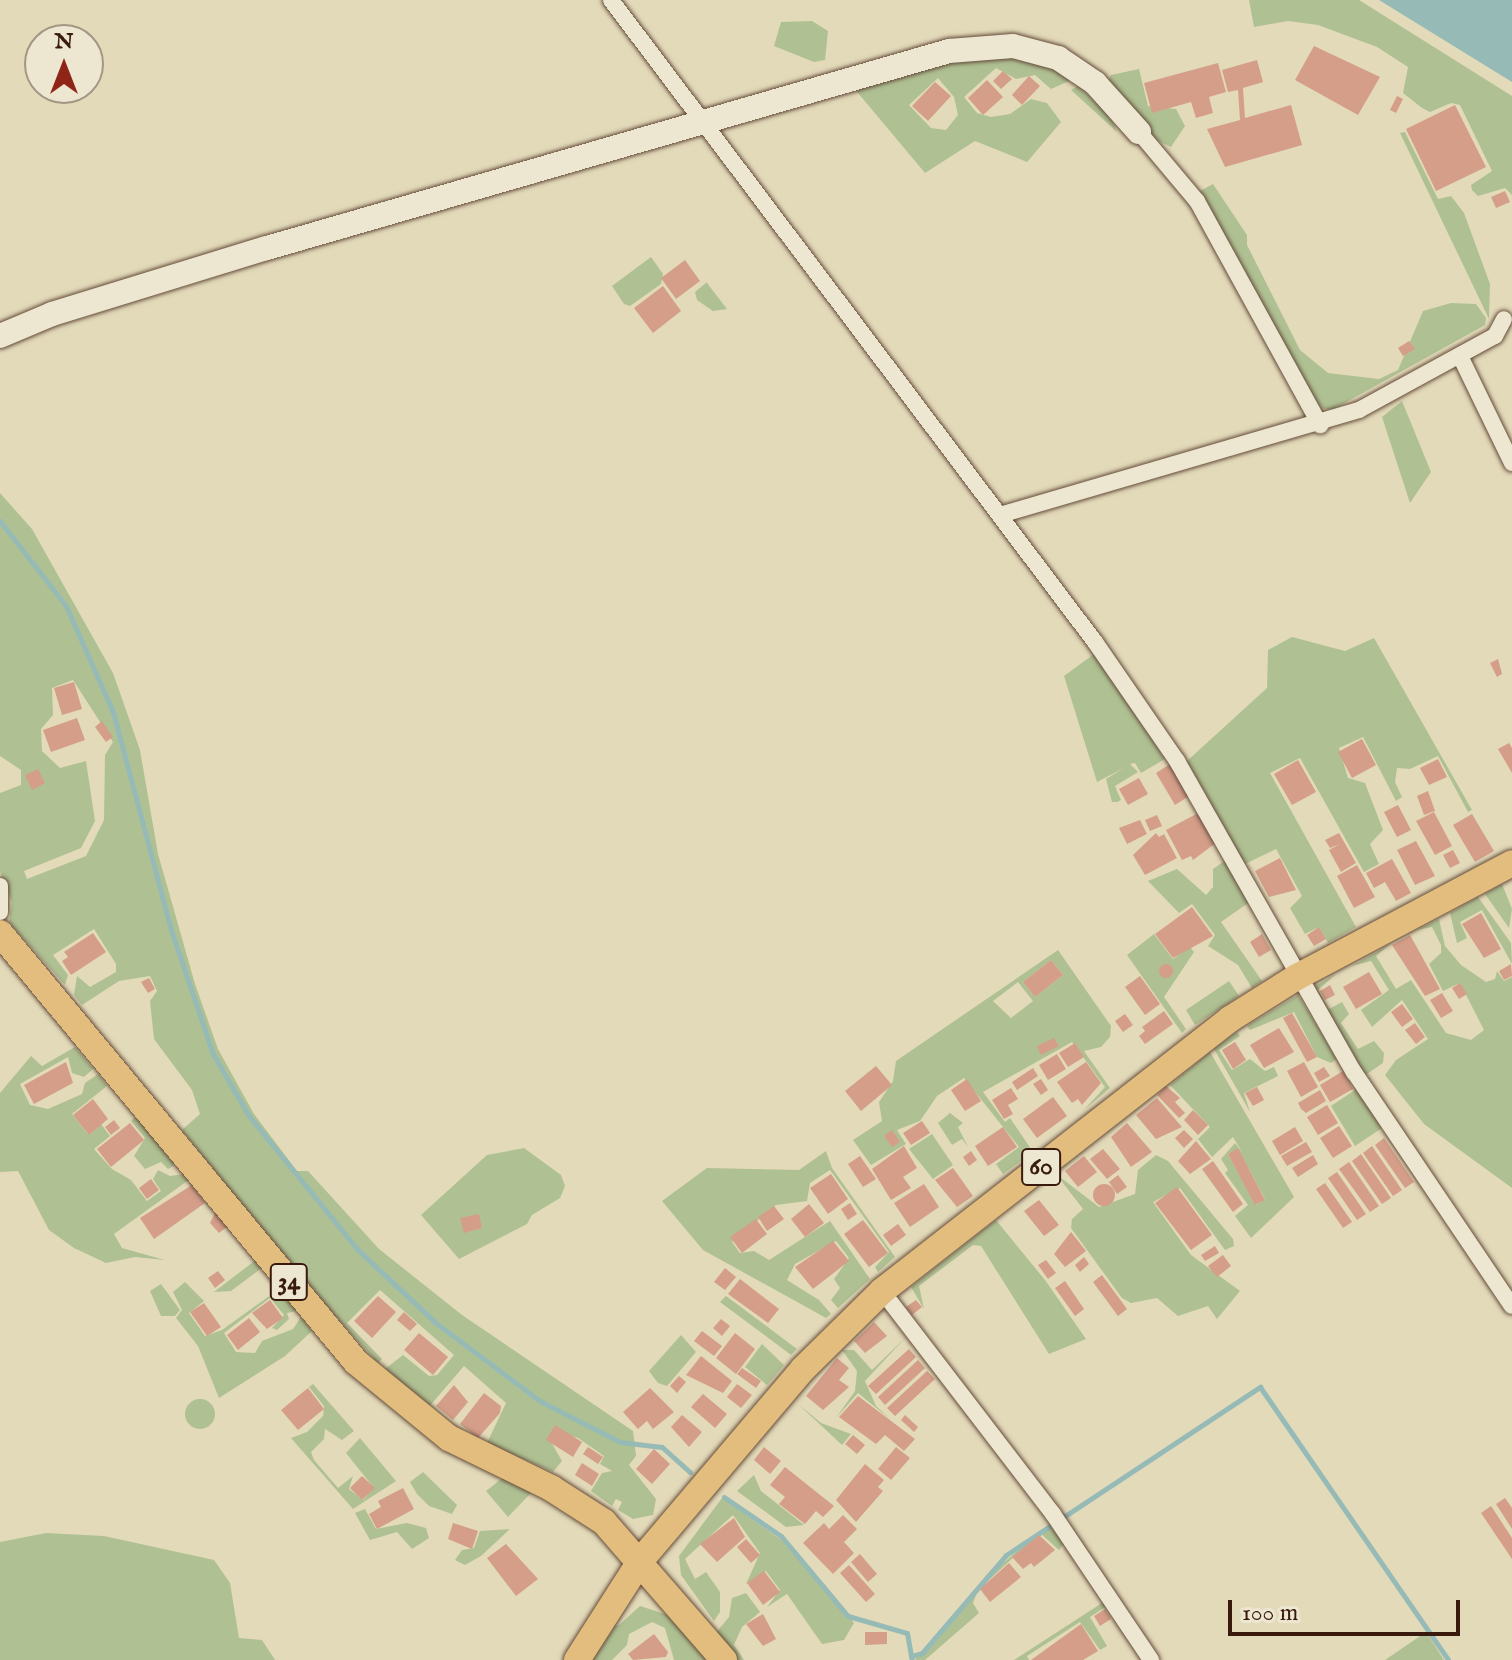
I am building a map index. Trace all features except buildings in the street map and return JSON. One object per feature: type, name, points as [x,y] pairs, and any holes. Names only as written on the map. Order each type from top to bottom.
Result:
[{"type":"main road","name":"60","points":[[641,1560],[803,1369],[882,1291],[1188,1050],[1297,977],[1512,863]]},
{"type":"main road","name":"34","points":[[0,933],[356,1362],[449,1438],[581,1506],[641,1560],[724,1660]]},
{"type":"main road","points":[[577,1660],[641,1560]]},
{"type":"street","points":[[611,0],[1000,515],[1177,761],[1297,977],[1390,1128],[1512,1306]]},
{"type":"street","points":[[0,336],[52,314],[267,248],[949,51],[988,46],[1040,51],[1068,64],[1095,83],[1139,132],[1197,201],[1320,425]]},
{"type":"street","points":[[1000,515],[1320,425],[1495,336],[1504,319]]},
{"type":"street","points":[[1460,356],[1512,463]]},
{"type":"street","points":[[0,886],[0,912]]},
{"type":"street","points":[[882,1291],[1053,1514],[1151,1660]]},
{"type":"green space","points":[[1249,0],[1359,0],[1512,96],[1512,195],[1505,188],[1478,196],[1472,190],[1471,185],[1492,171],[1460,105],[1451,103],[1430,112],[1422,108],[1403,93],[1408,67],[1377,47],[1318,25],[1288,21],[1254,27]]},
{"type":"green space","points":[[812,21],[828,31],[825,60],[814,62],[774,46],[781,22]]},
{"type":"green space","points":[[1012,53],[1069,74],[1069,81],[1051,89],[1035,75],[1016,79],[996,68],[964,97],[977,113],[991,117],[1010,114],[1031,99],[1047,103],[1061,122],[1027,162],[975,141],[925,173],[853,87],[940,57]],"holes":[[[938,78],[954,97],[958,115],[946,130],[931,128],[909,105]]]},
{"type":"green space","points":[[1139,69],[1148,106],[1176,109],[1185,126],[1171,147],[1150,137],[1108,81],[1111,75]]},
{"type":"green space","points":[[1078,86],[1110,115],[1117,132],[1071,90]]},
{"type":"green space","points":[[1405,132],[1438,199],[1451,196],[1464,213],[1490,284],[1489,319],[1400,133]]},
{"type":"green space","points":[[1213,184],[1247,235],[1247,245],[1300,350],[1328,373],[1379,379],[1398,370],[1423,311],[1451,303],[1476,304],[1486,318],[1485,325],[1332,410],[1318,407],[1200,191]]},
{"type":"green space","points":[[651,257],[663,274],[661,284],[630,306],[624,304],[612,286]]},
{"type":"green space","points":[[707,282],[727,309],[713,311],[697,300],[695,292]]},
{"type":"green space","points":[[1402,401],[1431,472],[1410,503],[1382,417]]},
{"type":"green space","points":[[0,493],[32,529],[113,673],[140,750],[158,854],[195,984],[218,1049],[254,1114],[297,1171],[308,1171],[379,1249],[462,1315],[633,1431],[636,1456],[629,1465],[656,1499],[653,1515],[633,1519],[618,1510],[622,1502],[616,1499],[612,1506],[591,1491],[602,1473],[612,1471],[600,1464],[604,1456],[578,1438],[556,1431],[550,1440],[562,1461],[553,1472],[487,1443],[506,1403],[464,1366],[428,1408],[385,1369],[403,1355],[429,1376],[437,1375],[454,1355],[380,1290],[347,1323],[382,1359],[378,1363],[292,1268],[182,1130],[200,1114],[192,1090],[154,1039],[150,1001],[157,991],[150,976],[119,981],[82,1005],[74,995],[77,976],[90,987],[116,972],[116,964],[94,929],[53,955],[68,975],[65,985],[9,922],[12,902],[0,872],[0,793],[21,785],[21,770],[0,756]],"holes":[[[73,680],[113,742],[105,755],[104,820],[86,856],[27,879],[24,871],[81,848],[95,821],[86,761],[60,768],[42,751],[41,729],[53,715],[52,688]]]},
{"type":"green space","points":[[1292,637],[1345,651],[1374,638],[1472,810],[1468,812],[1438,756],[1410,769],[1397,768],[1395,782],[1402,797],[1396,801],[1363,737],[1339,748],[1348,778],[1365,783],[1383,830],[1370,844],[1379,864],[1364,872],[1300,758],[1270,773],[1356,927],[1328,943],[1319,927],[1305,934],[1290,908],[1302,896],[1276,849],[1245,864],[1187,761],[1267,688],[1268,650]]},
{"type":"green space","points":[[1094,654],[1165,759],[1141,773],[1135,763],[1130,764],[1138,772],[1115,786],[1121,800],[1117,802],[1112,802],[1106,779],[1124,768],[1097,782],[1064,676]]},
{"type":"green space","points":[[1226,860],[1251,901],[1221,922],[1262,981],[1252,988],[1238,965],[1208,946],[1215,935],[1192,904],[1179,913],[1148,881],[1177,869],[1206,895],[1213,887],[1213,869]]},
{"type":"green space","points":[[1502,884],[1512,909],[1509,928],[1485,894]]},
{"type":"green space","points":[[1478,897],[1511,943],[1512,964],[1482,910],[1460,922],[1467,938],[1457,943],[1450,913]]},
{"type":"green space","points":[[1439,919],[1445,946],[1461,965],[1486,982],[1495,979],[1497,971],[1504,981],[1512,977],[1512,1188],[1424,1124],[1385,1075],[1396,1060],[1428,1039],[1402,1000],[1372,1027],[1361,1010],[1389,990],[1371,961],[1352,966],[1389,945],[1376,956],[1396,989],[1411,980],[1446,1033],[1471,1040],[1484,1030],[1460,983],[1443,991],[1429,964],[1441,953],[1441,945],[1432,927],[1417,930]]},
{"type":"green space","points":[[1154,934],[1173,959],[1190,947],[1194,952],[1164,997],[1186,1029],[1182,1033],[1127,955]]},
{"type":"green space","points":[[1058,950],[1111,1026],[1110,1037],[1101,1047],[1084,1051],[1110,1088],[1084,1110],[1105,1087],[1072,1042],[983,1092],[1005,1122],[1010,1118],[1033,1152],[1003,1174],[996,1164],[1019,1147],[964,1078],[937,1096],[920,1121],[897,1130],[906,1144],[871,1165],[853,1140],[882,1121],[879,1102],[893,1081],[896,1061]],"holes":[[[1051,960],[1063,975],[1035,997],[1023,982]],[[1018,982],[1033,1001],[1011,1018],[993,1001]]]},
{"type":"green space","points":[[1336,974],[1318,990],[1329,1009],[1342,1002],[1349,1014],[1341,1023],[1358,1049],[1374,1041],[1384,1053],[1383,1063],[1364,1076],[1312,988]]},
{"type":"green space","points":[[1229,981],[1239,996],[1195,1025],[1186,1010]]},
{"type":"green space","points":[[1298,995],[1337,1059],[1331,1063],[1317,1057],[1294,1012],[1250,1030],[1247,1026]]},
{"type":"green space","points":[[1237,1032],[1240,1036],[1219,1050],[1232,1070],[1250,1059],[1265,1071],[1274,1067],[1278,1076],[1244,1093],[1250,1112],[1214,1049]]},
{"type":"green space","points":[[75,1047],[93,1069],[84,1077],[72,1073],[68,1057],[20,1084],[30,1105],[48,1109],[82,1094],[85,1083],[98,1074],[107,1086],[72,1114],[88,1134],[101,1124],[110,1136],[94,1149],[112,1169],[131,1180],[147,1201],[161,1191],[153,1179],[158,1170],[170,1176],[185,1174],[190,1179],[114,1234],[122,1248],[165,1260],[135,1257],[106,1263],[74,1248],[49,1230],[18,1171],[0,1172],[0,1093],[31,1056],[42,1066]]},
{"type":"green space","points":[[1210,1052],[1294,1197],[1251,1238],[1235,1216],[1248,1205],[1225,1173],[1228,1170],[1221,1159],[1235,1143],[1242,1152],[1233,1137],[1212,1157],[1198,1139],[1210,1127],[1170,1085]],"holes":[[[1238,1149],[1265,1199],[1256,1205],[1228,1154]]]},
{"type":"green space","points":[[1345,1069],[1382,1128],[1355,1146],[1331,1106],[1355,1090]]},
{"type":"green space","points":[[950,1113],[963,1123],[958,1127],[968,1147],[962,1139],[952,1145],[938,1123]]},
{"type":"green space","points":[[135,1117],[157,1138],[177,1164],[168,1169],[161,1162],[145,1169],[134,1156],[145,1138],[131,1121]]},
{"type":"green space","points":[[932,1134],[953,1165],[933,1179],[909,1149]]},
{"type":"green space","points":[[524,1148],[561,1175],[565,1186],[560,1198],[532,1215],[527,1224],[459,1259],[421,1215],[487,1155]]},
{"type":"green space","points":[[826,1151],[832,1168],[895,1257],[878,1272],[875,1267],[889,1252],[830,1170],[810,1183],[807,1201],[776,1205],[732,1242],[740,1253],[754,1251],[769,1260],[830,1221],[870,1279],[838,1308],[831,1300],[840,1288],[834,1279],[849,1258],[836,1241],[795,1264],[787,1280],[819,1300],[831,1314],[826,1318],[703,1250],[662,1201],[707,1168],[799,1170]]},
{"type":"green space","points":[[1156,1155],[1168,1161],[1233,1239],[1234,1246],[1225,1250],[1180,1188],[1153,1202],[1191,1255],[1240,1291],[1217,1319],[1208,1306],[1178,1316],[1157,1298],[1131,1303],[1122,1298],[1071,1228],[1072,1219],[1083,1209],[1056,1174],[1099,1207],[1135,1194],[1138,1170]]},
{"type":"green space","points":[[996,1220],[1045,1280],[1086,1339],[1049,1354],[981,1246],[973,1245],[919,1286],[924,1309],[911,1287]]},
{"type":"green space","points":[[257,1259],[263,1267],[231,1291],[214,1292]]},
{"type":"green space","points":[[185,1282],[204,1301],[189,1313],[205,1336],[222,1330],[279,1289],[297,1311],[287,1313],[289,1319],[277,1330],[272,1328],[284,1315],[270,1298],[224,1333],[236,1352],[255,1353],[262,1341],[293,1329],[301,1317],[312,1331],[285,1356],[219,1398],[198,1346],[176,1318],[182,1310],[173,1292]]},
{"type":"green space","points":[[161,1284],[180,1310],[175,1316],[161,1316],[150,1291]]},
{"type":"green space","points":[[726,1296],[797,1349],[791,1355],[720,1302]]},
{"type":"green space","points":[[681,1335],[696,1352],[667,1386],[658,1383],[649,1371]]},
{"type":"green space","points":[[907,1336],[865,1381],[876,1406],[891,1420],[858,1393],[836,1418],[855,1391],[857,1371],[842,1350],[854,1350],[872,1370]]},
{"type":"green space","points":[[762,1344],[784,1365],[767,1385],[745,1367]]},
{"type":"green space","points":[[313,1384],[354,1431],[342,1440],[325,1429],[324,1439],[311,1452],[314,1460],[338,1488],[353,1476],[349,1489],[363,1500],[374,1488],[346,1453],[360,1438],[396,1481],[353,1509],[291,1438],[307,1432],[323,1416],[324,1406],[309,1387]]},
{"type":"green space","points":[[200,1399],[210,1404],[215,1414],[210,1424],[200,1429],[190,1424],[185,1414],[190,1404]]},
{"type":"green space","points":[[798,1404],[821,1423],[851,1434],[842,1445]]},
{"type":"green space","points":[[423,1472],[457,1505],[452,1514],[429,1506],[417,1494],[410,1482]]},
{"type":"green space","points":[[754,1475],[761,1491],[804,1525],[786,1527],[737,1491]]},
{"type":"green space","points":[[505,1476],[532,1492],[508,1517],[486,1491]]},
{"type":"green space","points":[[722,1498],[790,1546],[854,1623],[844,1640],[822,1644],[787,1594],[767,1607],[780,1590],[766,1571],[746,1584],[760,1553],[733,1515],[685,1559],[695,1579],[706,1572],[720,1592],[720,1612],[714,1621],[681,1575],[679,1556]]},
{"type":"green space","points":[[365,1509],[376,1529],[407,1523],[426,1528],[429,1538],[412,1549],[397,1532],[370,1540],[355,1513]]},
{"type":"green space","points":[[1052,1522],[1065,1542],[1059,1550],[1040,1533],[978,1590],[973,1603],[979,1613],[925,1660],[915,1660],[984,1579]]},
{"type":"green space","points":[[510,1529],[481,1556],[465,1565],[455,1560],[462,1550],[474,1548],[480,1531]]},
{"type":"green space","points":[[46,1533],[104,1536],[214,1560],[230,1583],[239,1638],[262,1640],[275,1660],[0,1660],[0,1542]]},
{"type":"green space","points":[[746,1593],[760,1612],[742,1627],[734,1645],[744,1660],[738,1660],[715,1634],[729,1617],[732,1598]]},
{"type":"green space","points":[[1105,1601],[1107,1606],[1090,1617],[1107,1646],[1100,1650],[1080,1622],[1027,1656],[1029,1660],[1014,1660]]},
{"type":"green space","points":[[640,1606],[668,1615],[707,1660],[674,1660],[665,1628],[652,1622],[629,1634],[627,1645],[612,1660],[582,1660],[610,1626],[619,1625]]},
{"type":"green space","points":[[1426,1632],[1444,1660],[1385,1660]]},
{"type":"water","points":[[1379,0],[1512,0],[1512,82]]},
{"type":"waterway","points":[[0,521],[66,606],[113,712],[171,930],[213,1054],[249,1116],[358,1250],[436,1323],[540,1401],[620,1442],[662,1447],[690,1472]]},
{"type":"waterway","points":[[912,1656],[922,1653],[1006,1555],[1260,1387],[1448,1660]]},
{"type":"waterway","points":[[724,1497],[781,1536],[848,1616],[907,1633],[912,1660]]}]
